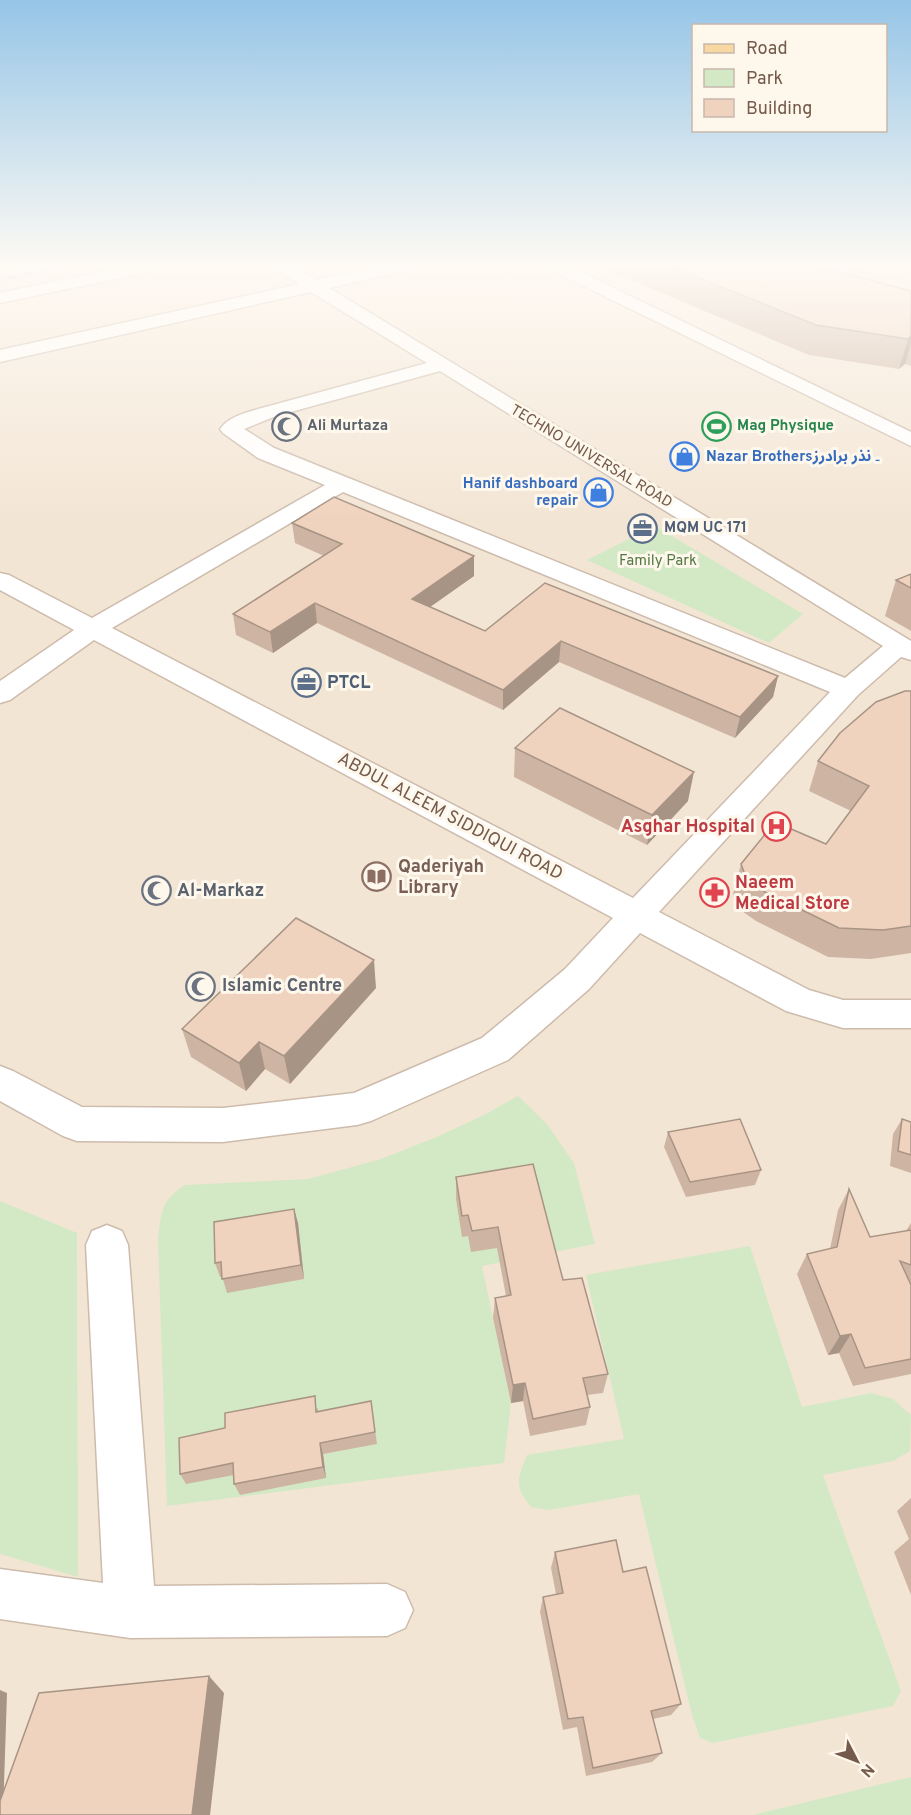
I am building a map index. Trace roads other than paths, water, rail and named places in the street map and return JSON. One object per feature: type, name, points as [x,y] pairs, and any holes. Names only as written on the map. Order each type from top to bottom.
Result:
[{"type":"street","points":[[0,356],[19,352]]},
{"type":"street","name":"TECHNO UNIVERSAL ROAD","points":[[419,352],[905,649]]},
{"type":"street","points":[[730,352],[911,440]]},
{"type":"street","points":[[441,365],[268,412],[245,420],[230,429],[266,453],[848,689]]},
{"type":"street","points":[[0,694],[94,628],[342,484]]},
{"type":"street","name":"ABDUL ALEEM SIDDIQUI ROAD","points":[[0,580],[799,1001],[843,1014],[911,1014]]},
{"type":"street","points":[[0,1082],[77,1124],[223,1125],[357,1109],[495,1049],[577,979],[848,689],[905,649]]},
{"type":"street","points":[[107,1245],[130,1612]]},
{"type":"street","points":[[0,1594],[130,1612],[387,1610]]},
{"type":"place","name":"Ali Murtaza","points":[[286,426]]},
{"type":"place","name":"Mag Physique","points":[[716,426]]},
{"type":"place","name":"Nazar Brothers۔ نذر برادرز","points":[[685,457]]},
{"type":"place","name":"Hanif dashboard repair","points":[[599,493]]},
{"type":"place","name":"MQM UC 171","points":[[643,528]]},
{"type":"place","name":"PTCL","points":[[306,683]]},
{"type":"place","name":"Asghar Hospital","points":[[776,827]]},
{"type":"place","name":"Qaderiyah Library","points":[[377,877]]},
{"type":"place","name":"Al-Markaz","points":[[156,891]]},
{"type":"place","name":"Naeem Medical Store","points":[[714,893]]},
{"type":"place","name":"Islamic Centre","points":[[201,986]]},
{"type":"park label","name":"Family Park","points":[[658,561]]}]
